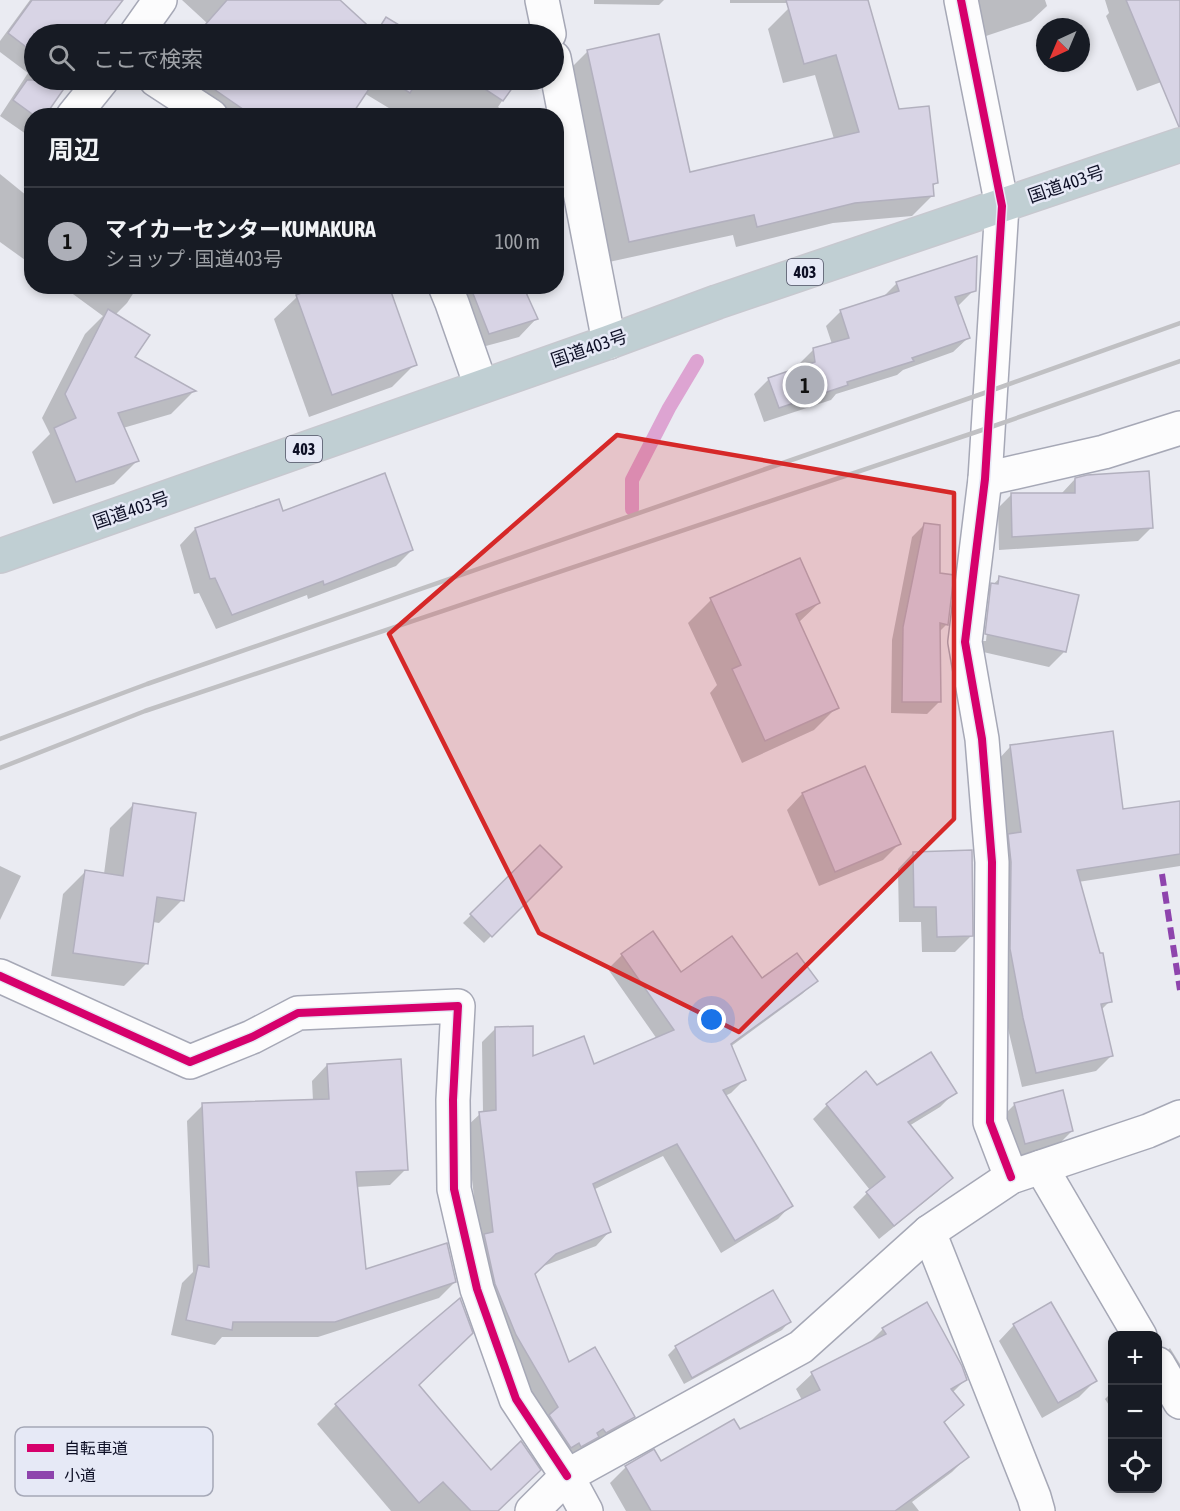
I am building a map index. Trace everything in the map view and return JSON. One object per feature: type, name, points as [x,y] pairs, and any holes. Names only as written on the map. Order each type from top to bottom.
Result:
[{"type":"highway","name":"国道403号","points":[[0,556],[717,302],[1180,146]]},
{"type":"street","points":[[143,24],[160,0]]},
{"type":"street","points":[[542,0],[547,24]]},
{"type":"street","points":[[961,0],[1002,206],[985,479],[965,642],[982,739],[992,862],[990,1122],[1137,1331]]},
{"type":"street","points":[[79,108],[94,90]]},
{"type":"street","points":[[171,90],[199,108]]},
{"type":"street","points":[[560,90],[564,108]]},
{"type":"street","points":[[564,110],[609,342]]},
{"type":"street","points":[[448,294],[481,386]]},
{"type":"street","points":[[985,479],[1104,452],[1180,428]]},
{"type":"street","points":[[0,976],[190,1062],[252,1037],[298,1013],[458,1006],[453,1100],[454,1189],[477,1289],[516,1399],[567,1476],[586,1511]]},
{"type":"street","points":[[532,1511],[567,1476],[801,1347],[929,1232],[1026,1172],[1148,1131],[1180,1117]]},
{"type":"street","points":[[929,1232],[1038,1511]]},
{"type":"street","points":[[1162,1371],[1180,1402]]},
{"type":"highlighted area","points":[[617,435],[954,493],[954,819],[739,1032],[539,933],[389,634]]},
{"type":"building","points":[[32,0],[123,0],[105,24],[24,24],[24,45],[8,33]]},
{"type":"building","points":[[227,0],[340,0],[366,24],[206,24]]},
{"type":"building","points":[[786,0],[868,0],[899,109],[929,106],[938,183],[933,184],[934,196],[855,203],[757,227],[754,215],[629,242],[587,50],[659,34],[690,172],[859,132],[836,55],[804,64]]},
{"type":"building","points":[[1126,0],[1180,0],[1180,127],[1179,127]]},
{"type":"building","points":[[386,17],[398,24],[382,24]]},
{"type":"building","points":[[24,84],[24,90],[63,90],[51,108],[24,108],[13,100]]},
{"type":"building","points":[[215,90],[368,90],[356,108],[241,108]]},
{"type":"building","points":[[486,90],[511,90],[503,101]]},
{"type":"building","points":[[977,256],[976,291],[955,297],[970,338],[912,358],[914,361],[847,382],[848,385],[779,408],[768,378],[815,362],[813,348],[849,338],[840,310],[899,291],[896,282]]},
{"type":"building","points":[[392,294],[417,365],[332,395],[296,295]]},
{"type":"building","points":[[473,294],[527,294],[538,319],[489,334]]},
{"type":"building","points":[[108,309],[150,335],[135,357],[196,391],[118,413],[139,461],[76,482],[54,428],[76,418],[65,394]]},
{"type":"building","points":[[1149,471],[1153,528],[1012,537],[1011,493],[1075,493],[1075,478],[1087,475]]},
{"type":"building","points":[[385,473],[413,550],[324,585],[323,581],[232,615],[215,578],[210,579],[195,528],[279,499],[283,511]]},
{"type":"building","points":[[924,523],[940,525],[940,573],[954,575],[948,625],[940,623],[941,702],[902,702],[903,627]]},
{"type":"building","points":[[800,558],[820,603],[796,614],[839,708],[765,741],[732,669],[741,665],[710,598]]},
{"type":"building","points":[[999,576],[1079,595],[1066,652],[985,634],[991,583],[998,584]]},
{"type":"building","points":[[1113,731],[1123,809],[1180,801],[1180,854],[1077,870],[1100,953],[1103,953],[1112,1002],[1101,1004],[1113,1056],[1036,1073],[1010,949],[1011,862],[1008,834],[1021,832],[1010,745]]},
{"type":"building","points":[[865,766],[901,844],[835,872],[802,793]]},
{"type":"building","points":[[133,803],[196,813],[184,901],[157,897],[148,964],[73,953],[85,870],[123,876]]},
{"type":"building","points":[[540,845],[562,867],[492,937],[470,914]]},
{"type":"building","points":[[972,850],[973,936],[937,937],[936,907],[914,907],[913,852]]},
{"type":"building","points":[[653,931],[681,972],[732,936],[762,978],[797,953],[818,981],[731,1044],[746,1080],[723,1090],[793,1206],[735,1241],[677,1144],[593,1184],[611,1232],[556,1254],[535,1274],[569,1362],[595,1347],[635,1417],[606,1433],[603,1429],[597,1433],[599,1437],[581,1447],[579,1443],[571,1448],[549,1415],[558,1407],[516,1335],[495,1284],[484,1234],[493,1232],[479,1112],[496,1110],[495,1027],[533,1026],[533,1056],[584,1036],[594,1064],[674,1030],[621,954]]},
{"type":"building","points":[[931,1052],[957,1093],[908,1122],[953,1178],[894,1226],[866,1192],[885,1177],[826,1104],[866,1071],[877,1085]]},
{"type":"building","points":[[401,1059],[408,1170],[356,1172],[366,1269],[447,1243],[456,1282],[335,1322],[233,1322],[232,1330],[186,1320],[198,1265],[209,1267],[202,1103],[329,1099],[327,1064]]},
{"type":"building","points":[[1063,1090],[1073,1131],[1025,1144],[1014,1103]]},
{"type":"building","points":[[773,1290],[791,1322],[692,1378],[675,1346]]},
{"type":"building","points":[[460,1298],[473,1333],[419,1385],[491,1470],[521,1441],[541,1470],[498,1511],[471,1511],[443,1482],[419,1503],[335,1404]]},
{"type":"building","points":[[927,1302],[962,1366],[967,1380],[951,1389],[964,1405],[944,1422],[969,1457],[895,1511],[651,1511],[625,1466],[654,1449],[661,1461],[734,1419],[740,1429],[820,1390],[811,1372],[886,1334],[882,1328]]},
{"type":"building","points":[[1051,1302],[1097,1381],[1058,1403],[1013,1324]]},
{"type":"waterway","points":[[632,509],[632,480],[669,408],[697,361]]},
{"type":"railway","points":[[0,739],[147,684],[1180,323]]},
{"type":"railway","points":[[0,768],[145,711],[988,428],[1180,361]]},
{"type":"marked path","points":[[1162,874],[1180,990]]},
{"type":"cycle path","points":[[961,0],[1002,206],[985,479],[965,642],[982,739],[992,862],[990,1122],[1011,1177]]},
{"type":"cycle path","points":[[0,976],[190,1062],[252,1037],[298,1013],[458,1006],[453,1100],[454,1189],[477,1289],[516,1399],[567,1476]]},
{"type":"place","name":"マイカーセンターKUMAKURA","points":[[805,385]]}]
